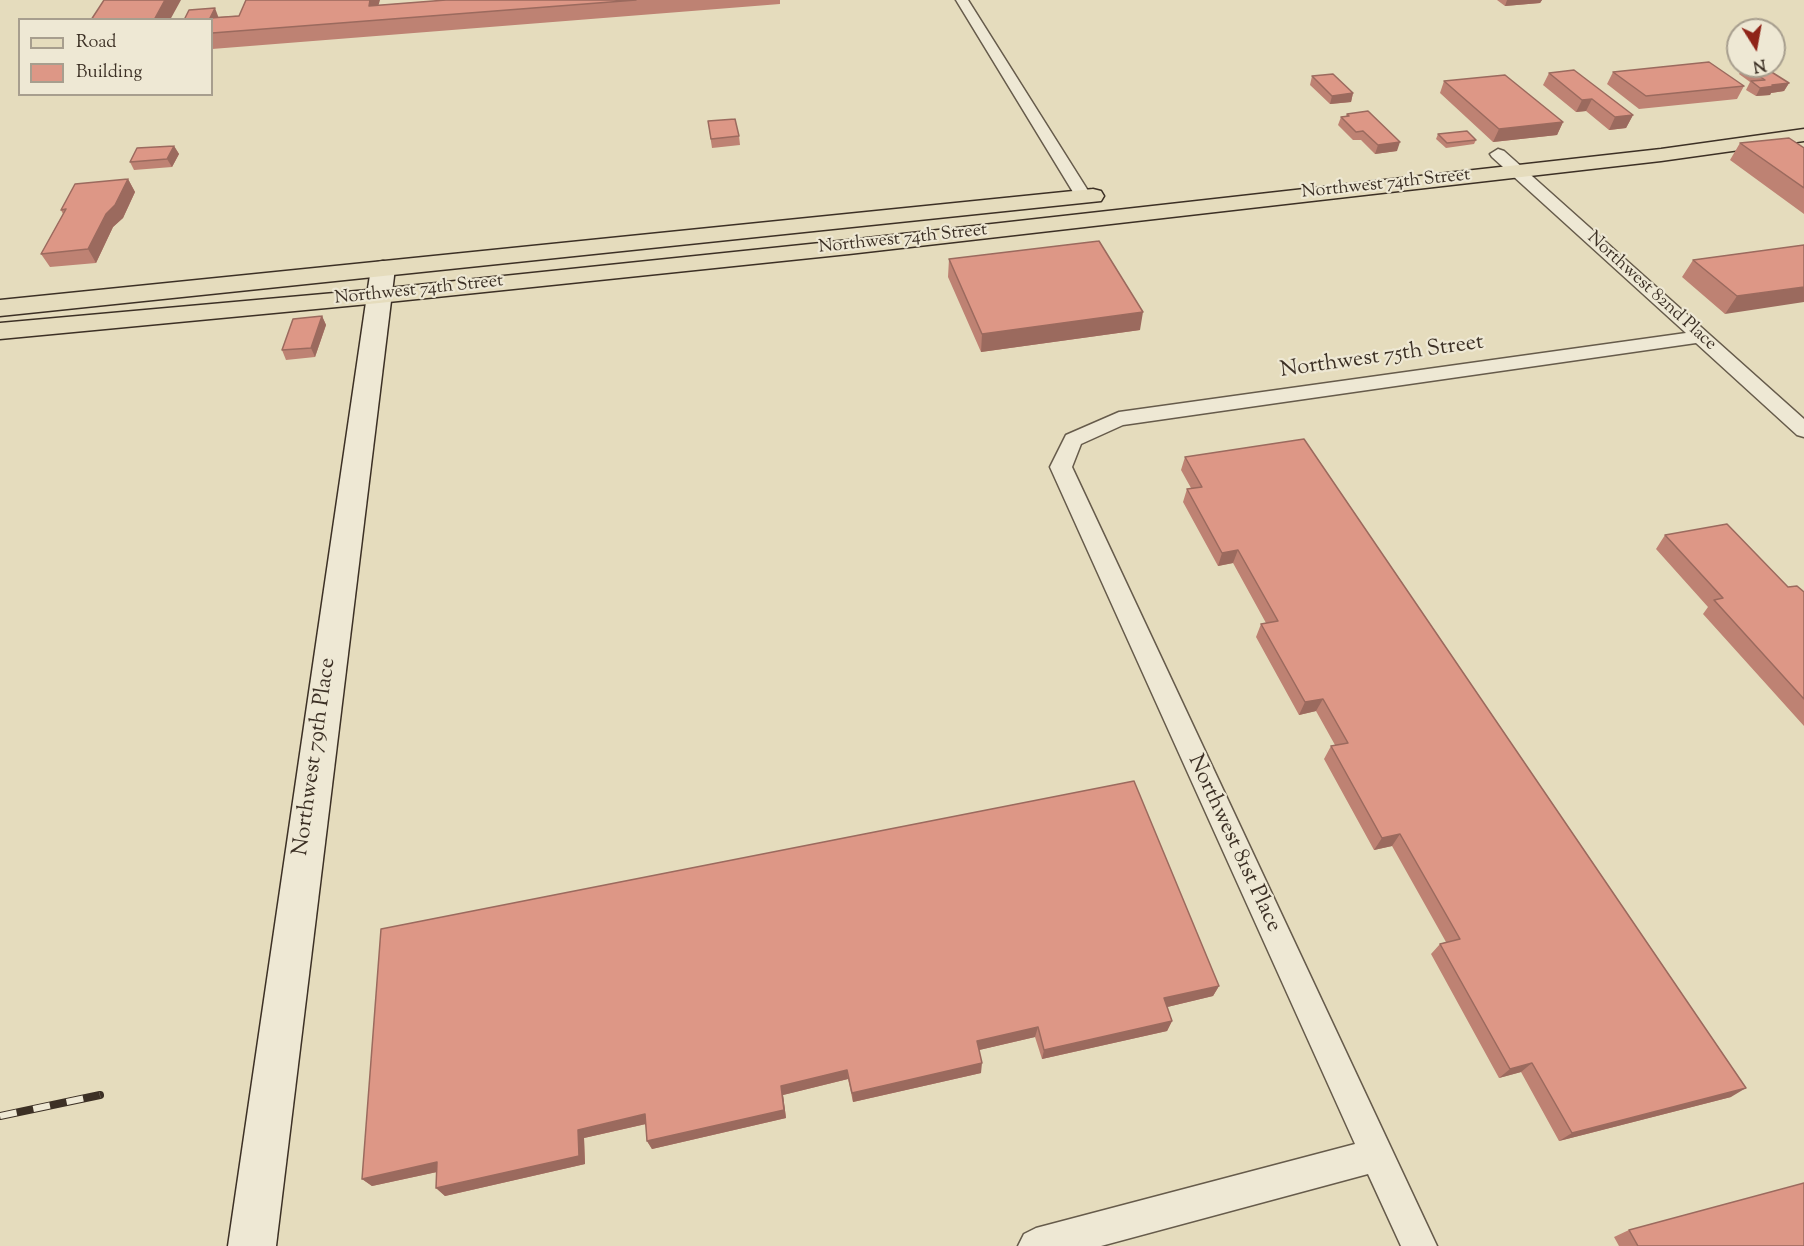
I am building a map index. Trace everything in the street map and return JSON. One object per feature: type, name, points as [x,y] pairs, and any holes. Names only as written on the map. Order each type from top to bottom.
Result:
[{"type":"main road","name":"Northwest 74th Street","points":[[1320,173],[1653,137],[1804,116]]},
{"type":"main road","name":"Northwest 74th Street","points":[[0,331],[380,296],[849,247],[1719,148],[1804,135]]},
{"type":"main road","name":"Northwest 74th Street","points":[[3,309],[1118,193]]},
{"type":"main road","name":"Northwest 79th Place","points":[[252,1246],[383,268]]},
{"type":"street","points":[[962,0],[1083,197]]},
{"type":"street","name":"Northwest 82nd Place","points":[[1498,154],[1804,430]]},
{"type":"street","name":"Northwest 75th Street","points":[[1073,440],[1119,419],[1701,338]]},
{"type":"street","name":"Northwest 81st Place","points":[[1073,440],[1061,467],[1419,1246]]},
{"type":"street","points":[[1036,1246],[1376,1155]]},
{"type":"building","points":[[104,0],[165,0],[155,18],[92,18]]},
{"type":"building","points":[[246,0],[370,0],[369,6],[446,0],[636,0],[213,33],[213,18],[210,18],[239,16]]},
{"type":"building","points":[[215,8],[210,18],[185,18],[189,10]]},
{"type":"building","points":[[1709,62],[1726,74],[1726,78],[1732,78],[1744,86],[1646,96],[1613,72]]},
{"type":"building","points":[[1574,70],[1633,115],[1615,117],[1592,99],[1582,100],[1549,73]]},
{"type":"building","points":[[1333,74],[1353,93],[1332,96],[1312,76]]},
{"type":"building","points":[[1505,75],[1563,122],[1499,129],[1444,81]]},
{"type":"building","points":[[1762,78],[1781,78],[1789,83],[1760,88],[1751,81],[1765,80]]},
{"type":"building","points":[[1368,111],[1400,142],[1378,145],[1363,131],[1356,132],[1341,117]]},
{"type":"building","points":[[735,119],[739,136],[711,139],[708,121]]},
{"type":"building","points":[[1467,131],[1476,140],[1447,143],[1438,134]]},
{"type":"building","points":[[1789,138],[1804,148],[1804,188],[1740,143]]},
{"type":"building","points":[[174,146],[167,159],[130,162],[137,148]]},
{"type":"building","points":[[128,179],[88,249],[41,254],[66,209],[61,210],[75,184]]},
{"type":"building","points":[[1099,241],[1143,312],[982,334],[949,259]]},
{"type":"building","points":[[1804,245],[1804,287],[1737,296],[1693,260]]},
{"type":"building","points":[[322,316],[311,348],[282,350],[293,319]]},
{"type":"building","points":[[1304,439],[1746,1088],[1572,1133],[1532,1063],[1510,1069],[1440,944],[1460,939],[1400,834],[1382,838],[1331,746],[1348,743],[1323,699],[1305,702],[1261,624],[1278,621],[1238,550],[1222,553],[1187,489],[1202,487],[1185,457]]},
{"type":"building","points":[[1727,524],[1788,587],[1797,586],[1804,592],[1804,699],[1714,600],[1723,598],[1665,535]]},
{"type":"building","points":[[1134,781],[1219,986],[1164,998],[1172,1021],[1044,1050],[1038,1027],[977,1041],[982,1063],[852,1093],[847,1070],[781,1086],[784,1110],[647,1141],[645,1114],[578,1130],[579,1156],[436,1188],[437,1162],[362,1179],[381,929]]},
{"type":"building","points":[[1804,1183],[1804,1246],[1638,1246],[1629,1230]]},
{"type":"railway","points":[[0,1116],[100,1095]]}]
